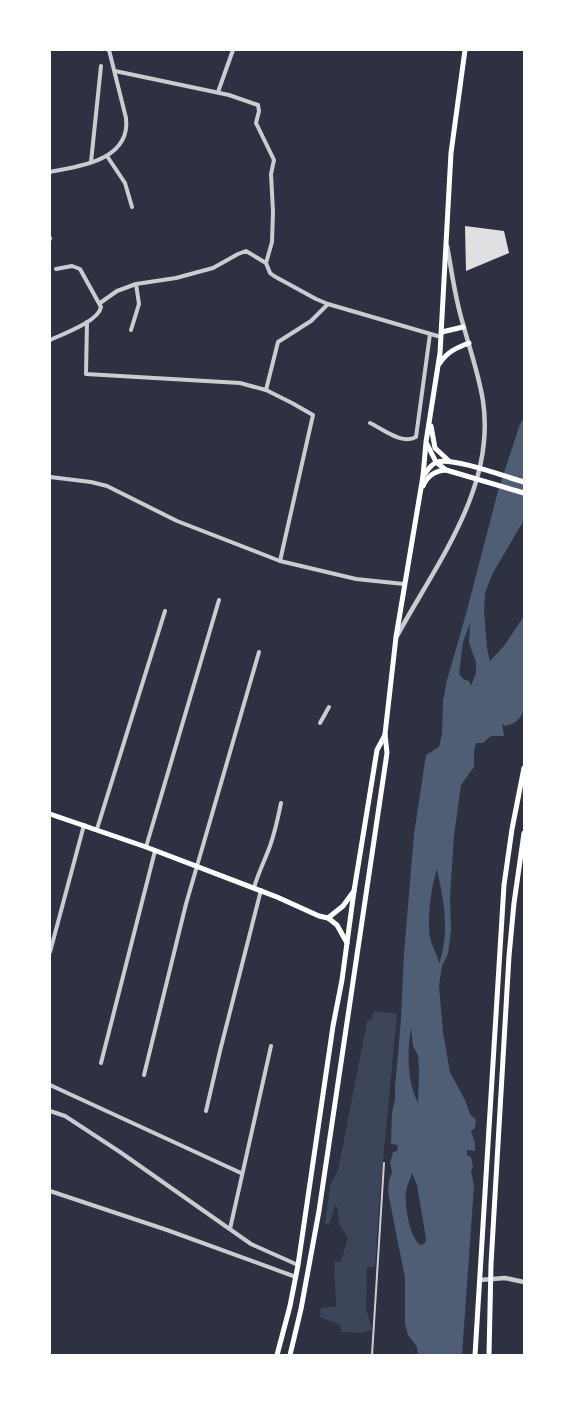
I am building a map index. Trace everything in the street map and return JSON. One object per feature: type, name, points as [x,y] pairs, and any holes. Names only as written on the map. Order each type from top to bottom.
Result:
[{"type":"main road","points":[[290,1355],[306,1283],[325,1176],[386,762],[385,734],[396,637],[423,476],[426,442],[438,366],[447,243],[451,152],[465,50]]},
{"type":"main road","points":[[441,334],[463,327]]},
{"type":"main road","points":[[438,366],[452,350],[469,343]]},
{"type":"main road","points":[[430,418],[435,448],[450,461]]},
{"type":"main road","points":[[426,442],[436,462],[446,470],[524,492]]},
{"type":"main road","points":[[423,476],[430,466],[436,462],[450,461],[524,482]]},
{"type":"main road","points":[[419,498],[425,482],[430,476],[438,471],[446,470]]},
{"type":"main road","points":[[277,1355],[296,1277],[377,750],[385,734]]},
{"type":"main road","points":[[475,1355],[504,885],[512,829],[524,768]]},
{"type":"main road","points":[[50,814],[146,846],[261,890],[318,916],[328,918],[337,924],[347,944]]},
{"type":"main road","points":[[489,1355],[491,1279],[509,966],[514,903],[524,833]]},
{"type":"main road","points":[[328,918],[343,906],[354,891]]},
{"type":"street","points":[[50,172],[107,156],[124,140],[127,125],[109,50]]},
{"type":"street","points":[[218,92],[233,50]]},
{"type":"street","points":[[91,162],[101,66]]},
{"type":"street","points":[[115,71],[218,92],[258,105],[259,111],[256,123],[274,160],[271,174],[272,242],[266,263]]},
{"type":"street","points":[[107,156],[125,183],[132,207]]},
{"type":"street","points":[[396,637],[443,556],[473,492],[480,463],[485,425],[483,401],[469,343],[463,327],[447,243]]},
{"type":"street","points":[[100,303],[117,291],[136,284],[176,278],[212,268],[243,251],[266,263],[270,273],[274,276],[328,304],[430,334],[441,334]]},
{"type":"street","points":[[50,340],[87,322],[100,313],[101,307],[77,267],[56,269]]},
{"type":"street","points":[[131,330],[139,304],[136,284]]},
{"type":"street","points":[[266,390],[278,342],[311,322],[328,304]]},
{"type":"street","points":[[87,322],[86,374],[240,383],[266,390],[310,413],[313,418],[280,561]]},
{"type":"street","points":[[370,423],[404,440],[411,440],[416,437],[430,334]]},
{"type":"street","points":[[50,477],[107,486],[177,521],[280,561],[356,579],[404,584]]},
{"type":"street","points":[[146,846],[218,600]]},
{"type":"street","points":[[97,829],[165,610]]},
{"type":"street","points":[[144,1076],[186,904],[259,652]]},
{"type":"street","points":[[320,723],[329,707]]},
{"type":"street","points":[[254,888],[258,872],[275,831],[281,803]]},
{"type":"street","points":[[50,952],[84,825]]},
{"type":"street","points":[[101,1063],[155,851]]},
{"type":"street","points":[[206,1111],[261,890]]},
{"type":"street","points":[[230,1228],[271,1046]]},
{"type":"street","points":[[50,1085],[241,1173]]},
{"type":"street","points":[[50,1111],[65,1116],[251,1244],[298,1265]]},
{"type":"street","points":[[50,1191],[167,1230],[296,1277]]},
{"type":"street","points":[[480,1280],[504,1278],[524,1282]]},
{"type":"lane","points":[[372,1355],[384,1164]]},
{"type":"shaded area","points":[[524,418],[524,520],[493,573],[485,593],[484,610],[490,661],[504,646],[524,616],[524,709],[521,716],[515,722],[505,726],[502,724],[504,736],[491,736],[483,743],[476,743],[474,767],[461,785],[454,836],[450,896],[451,930],[448,954],[442,966],[439,986],[443,1032],[450,1072],[465,1100],[470,1114],[476,1120],[475,1128],[471,1131],[475,1151],[467,1150],[467,1155],[471,1157],[473,1167],[471,1170],[474,1186],[462,1355],[418,1355],[417,1347],[408,1335],[405,1324],[405,1278],[388,1192],[392,1172],[390,1163],[393,1152],[397,1151],[398,1145],[391,1144],[392,1112],[395,1100],[414,834],[426,755],[439,747],[447,680],[498,491],[520,424]],"holes":[[[470,623],[469,643],[476,662],[476,673],[471,686],[469,681],[463,679],[459,674],[463,642]],[[437,869],[445,916],[444,940],[439,964],[429,930],[430,903]],[[411,1028],[413,1046],[418,1055],[418,1103],[410,1076]],[[412,1173],[417,1185],[426,1239],[425,1243],[421,1245],[417,1242],[411,1229],[407,1213],[406,1192]]]},
{"type":"shaded area","points":[[373,1011],[397,1014],[379,1203],[375,1267],[367,1267],[366,1308],[372,1330],[358,1333],[341,1332],[340,1325],[320,1317],[321,1308],[336,1306],[334,1261],[341,1262],[348,1238],[339,1224],[338,1209],[335,1205],[329,1225],[325,1224],[330,1186],[338,1170],[367,1022],[372,1019]]},
{"type":"building","points":[[465,226],[504,231],[509,253],[466,271]]}]
